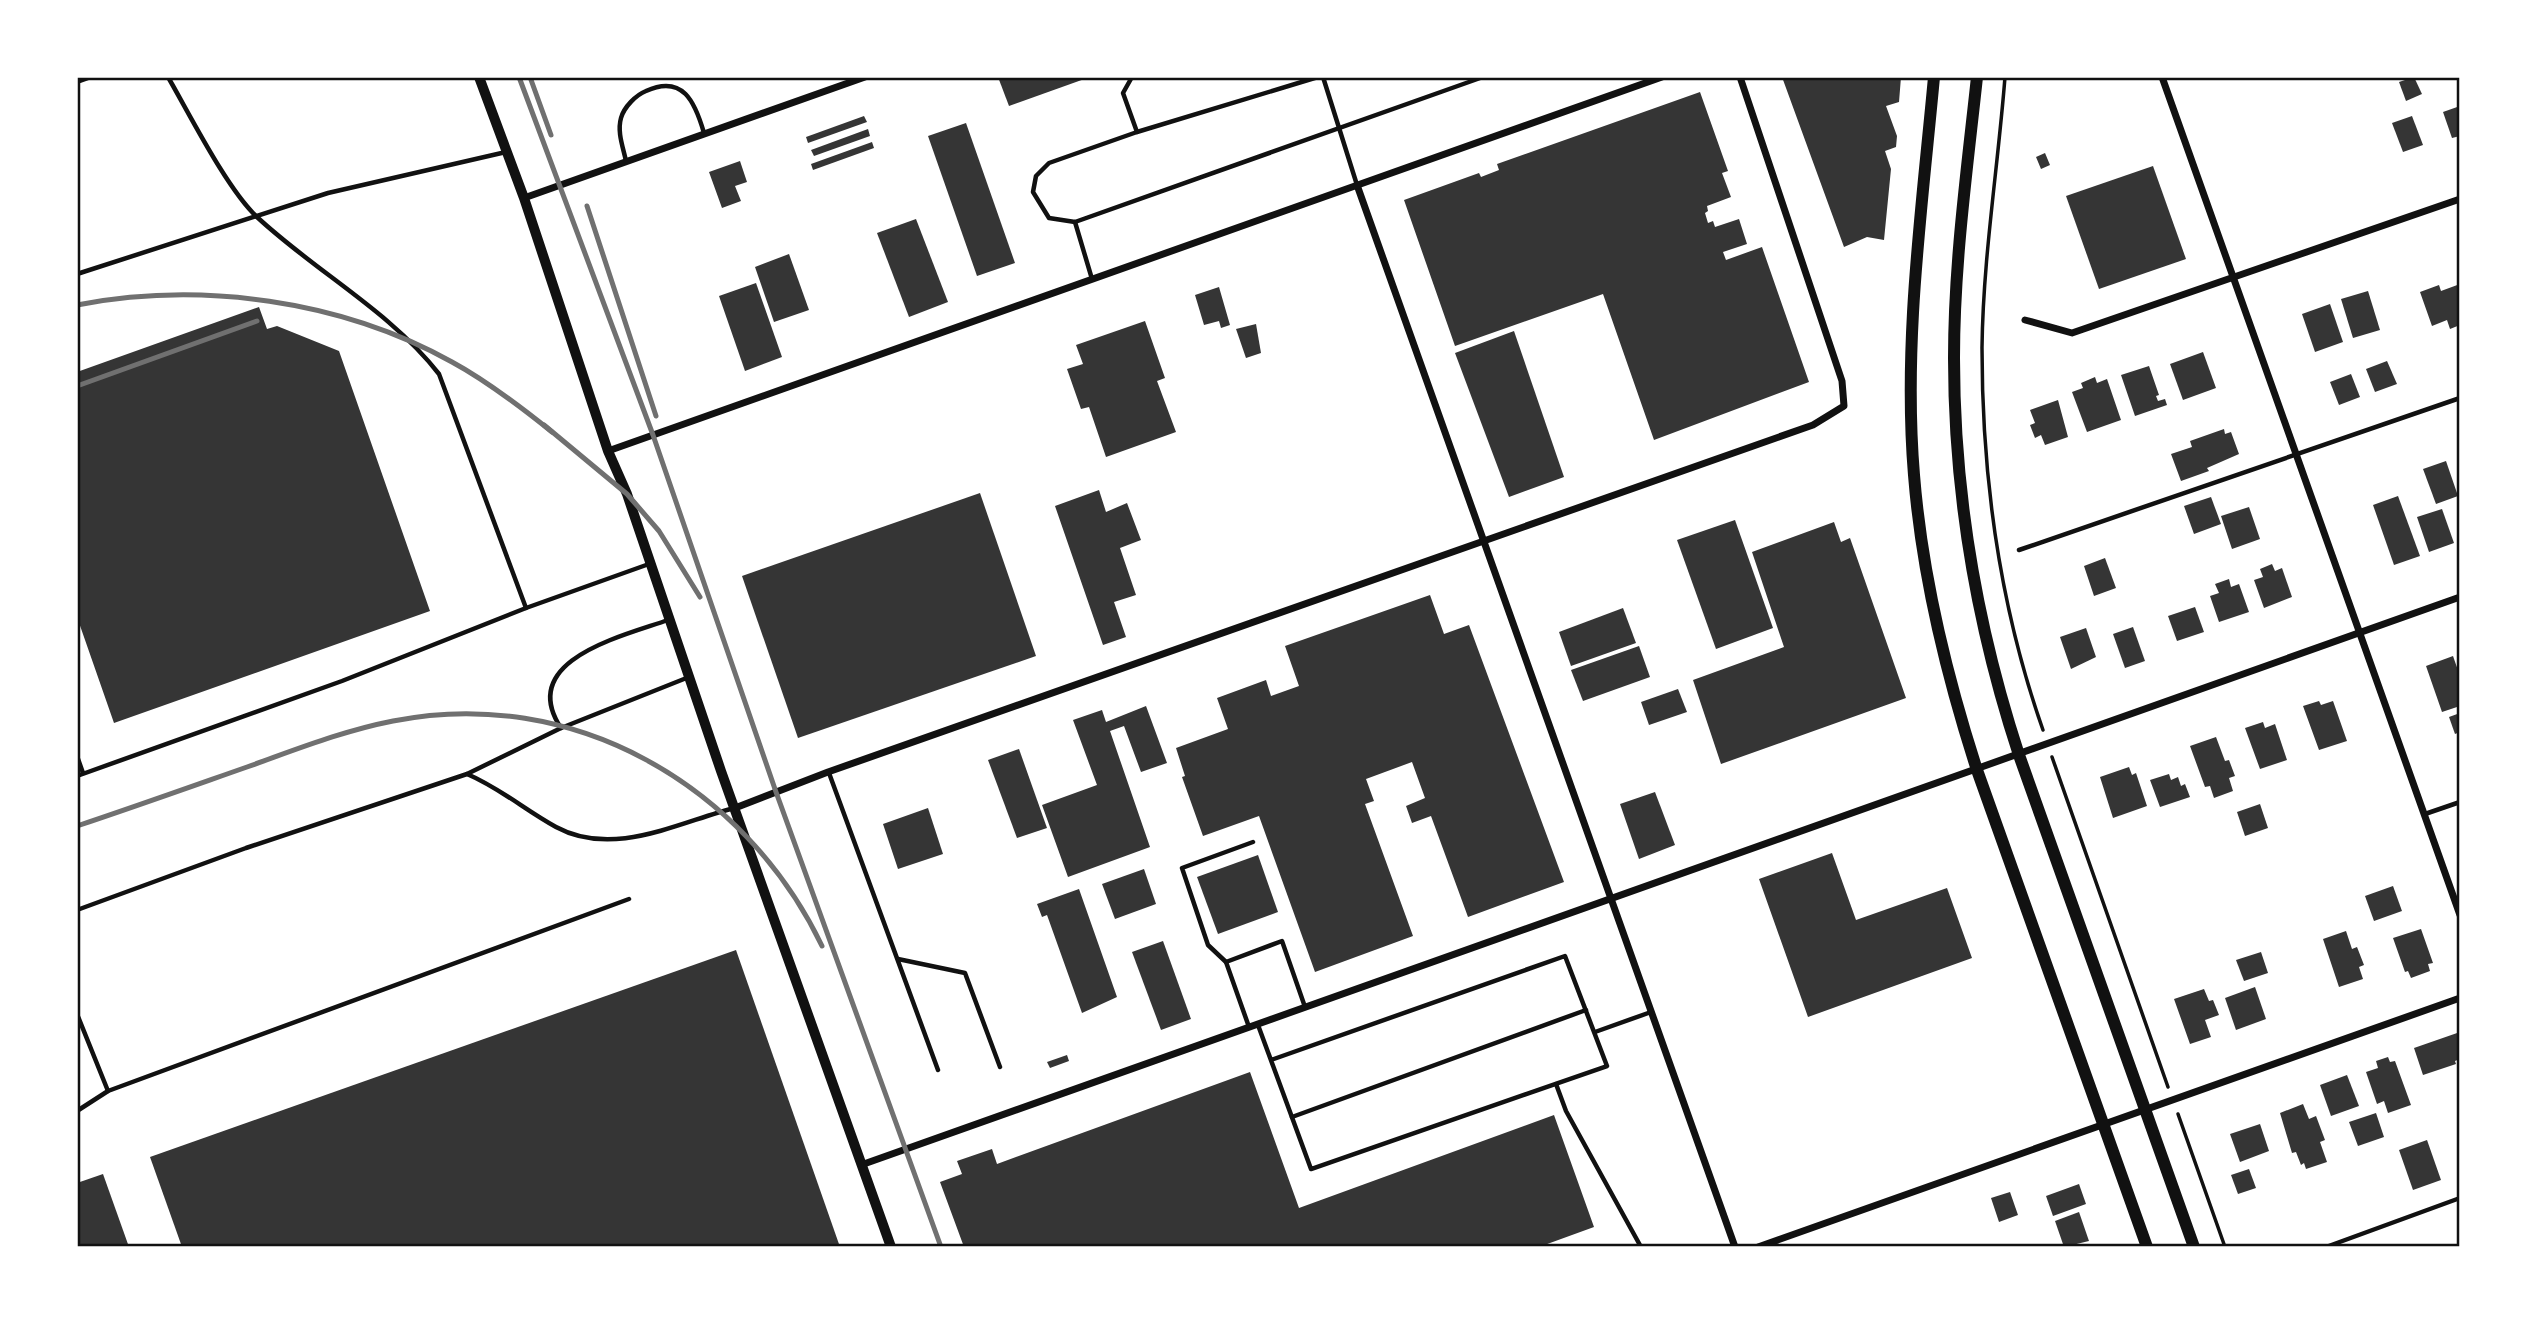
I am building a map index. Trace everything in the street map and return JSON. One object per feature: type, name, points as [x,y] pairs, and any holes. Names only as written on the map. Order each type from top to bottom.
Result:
[{"type":"main road","points":[[1934,77],[1911,401],[1914,474],[1921,542],[1955,702],[2147,1247]]},
{"type":"main road","points":[[1976,77],[1956,283],[1954,393],[1963,503],[1978,602],[1996,682],[2019,755],[2194,1247]]},
{"type":"street","points":[[479,77],[524,198],[608,451],[627,494],[668,620],[891,1247]]},
{"type":"street","points":[[524,198],[865,77]]},
{"type":"street","points":[[608,451],[1662,77]]},
{"type":"street","points":[[735,808],[828,772],[1813,425],[1844,405],[1842,381],[1740,77]]},
{"type":"street","points":[[2162,77],[2460,915]]},
{"type":"street","points":[[1357,185],[1735,1247]]},
{"type":"street","points":[[2025,320],[2072,333],[2460,199]]},
{"type":"street","points":[[861,1165],[2460,597]]},
{"type":"street","points":[[1758,1247],[2460,998]]},
{"type":"lane","points":[[77,82],[91,77]]},
{"type":"lane","points":[[168,77],[225,172],[256,216],[415,343],[439,374],[526,608]]},
{"type":"lane","points":[[1132,77],[1123,93],[1138,132]]},
{"type":"lane","points":[[1318,77],[1138,132],[1049,163],[1036,176],[1032,192],[1049,218],[1075,222],[1483,77]]},
{"type":"lane","points":[[1324,77],[1357,185]]},
{"type":"lane","points":[[626,161],[620,132],[621,116],[639,94],[659,85],[680,89],[691,100],[704,133]]},
{"type":"lane","points":[[77,274],[328,193],[507,152]]},
{"type":"lane","points":[[1075,222],[1092,279]]},
{"type":"lane","points":[[2019,550],[2460,398]]},
{"type":"lane","points":[[77,756],[80,774],[342,681],[526,608],[649,564]]},
{"type":"lane","points":[[561,728],[550,710],[551,691],[564,666],[583,650],[668,620]]},
{"type":"lane","points":[[77,910],[246,848],[467,774],[561,728],[688,677]]},
{"type":"lane","points":[[828,772],[938,1070]]},
{"type":"lane","points":[[467,774],[492,784],[555,827],[580,837],[601,841],[628,839],[735,808]]},
{"type":"lane","points":[[2424,815],[2460,802]]},
{"type":"lane","points":[[1249,1027],[1226,962],[1208,945],[1182,869],[1253,842]]},
{"type":"lane","points":[[77,1111],[108,1091],[629,899]]},
{"type":"lane","points":[[1226,962],[1282,942],[1306,1007]]},
{"type":"lane","points":[[1258,1024],[1271,1060],[1311,1169],[1607,1066],[1565,956],[1271,1060]]},
{"type":"lane","points":[[897,959],[965,973],[1000,1067]]},
{"type":"lane","points":[[1292,1117],[1586,1010]]},
{"type":"lane","points":[[1595,1032],[1651,1012]]},
{"type":"lane","points":[[77,1014],[108,1091]]},
{"type":"lane","points":[[1556,1084],[1566,1111],[1641,1247]]},
{"type":"lane","points":[[2326,1247],[2460,1198]]},
{"type":"path","points":[[2006,77],[1987,265],[1982,345],[1983,410],[1999,559],[2025,675],[2225,1247]]},
{"type":"building","points":[[998,77],[1090,77],[1009,106]]},
{"type":"building","points":[[1782,77],[1901,77],[1899,102],[1886,106],[1897,136],[1896,147],[1885,151],[1891,169],[1884,240],[1867,237],[1844,247]]},
{"type":"building","points":[[2414,77],[2422,94],[2406,101],[2399,82]]},
{"type":"building","points":[[1700,92],[1728,171],[1722,173],[1731,197],[1707,206],[1708,211],[1705,213],[1708,223],[1713,221],[1715,227],[1739,219],[1747,244],[1723,252],[1726,260],[1762,247],[1809,382],[1654,440],[1603,294],[1455,346],[1404,200],[1479,173],[1481,177],[1499,170],[1497,164]]},
{"type":"building","points":[[2460,106],[2460,136],[2452,138],[2443,112]]},
{"type":"building","points":[[864,116],[867,122],[808,143],[806,137]]},
{"type":"building","points":[[2412,116],[2423,145],[2403,152],[2392,123]]},
{"type":"building","points":[[966,123],[1015,263],[977,276],[928,136]]},
{"type":"building","points":[[868,129],[870,136],[814,156],[811,150]]},
{"type":"building","points":[[872,142],[874,148],[813,170],[811,164]]},
{"type":"building","points":[[2045,153],[2050,165],[2041,169],[2036,157]]},
{"type":"building","points":[[740,161],[747,182],[735,186],[741,201],[722,208],[709,172]]},
{"type":"building","points":[[2153,166],[2186,259],[2099,289],[2066,196]]},
{"type":"building","points":[[916,219],[948,302],[909,317],[877,233]]},
{"type":"building","points":[[789,254],[809,310],[774,322],[755,267]]},
{"type":"building","points":[[756,283],[782,357],[745,371],[719,296]]},
{"type":"building","points":[[2460,284],[2460,325],[2450,329],[2447,320],[2432,326],[2420,292],[2439,285],[2441,291]]},
{"type":"building","points":[[1219,287],[1230,325],[1221,328],[1219,321],[1204,325],[1195,295]]},
{"type":"building","points":[[2368,291],[2380,330],[2353,338],[2341,299]]},
{"type":"building","points":[[2330,304],[2343,342],[2315,352],[2302,314]]},
{"type":"building","points":[[259,307],[267,329],[277,326],[339,351],[430,611],[114,723],[77,617],[77,372]]},
{"type":"building","points":[[1145,321],[1165,378],[1157,381],[1176,432],[1106,457],[1089,407],[1081,409],[1067,369],[1083,364],[1076,345]]},
{"type":"building","points":[[1256,324],[1261,353],[1246,358],[1236,329]]},
{"type":"building","points":[[1514,331],[1564,477],[1509,497],[1455,353]]},
{"type":"building","points":[[2203,352],[2216,388],[2183,400],[2170,364]]},
{"type":"building","points":[[2387,361],[2397,384],[2375,392],[2366,369]]},
{"type":"building","points":[[2149,366],[2159,395],[2156,396],[2158,401],[2165,399],[2167,405],[2135,416],[2121,375]]},
{"type":"building","points":[[2351,374],[2360,397],[2339,405],[2330,382]]},
{"type":"building","points":[[2095,377],[2097,383],[2107,379],[2121,420],[2087,432],[2072,392],[2083,388],[2081,383]]},
{"type":"building","points":[[2058,400],[2068,437],[2045,445],[2041,435],[2035,438],[2030,425],[2035,423],[2030,410]]},
{"type":"building","points":[[2224,429],[2225,434],[2231,432],[2239,454],[2207,468],[2209,471],[2181,481],[2171,454],[2192,447],[2190,441]]},
{"type":"building","points":[[2446,461],[2458,496],[2436,504],[2423,469]]},
{"type":"building","points":[[1099,490],[1106,512],[1127,503],[1141,540],[1120,548],[1136,595],[1114,602],[1126,637],[1103,645],[1055,506]]},
{"type":"building","points":[[980,493],[1036,656],[798,738],[742,576]]},
{"type":"building","points":[[2398,496],[2420,556],[2394,565],[2373,505]]},
{"type":"building","points":[[2211,497],[2221,524],[2194,534],[2184,506]]},
{"type":"building","points":[[2249,507],[2260,539],[2232,549],[2221,516]]},
{"type":"building","points":[[2442,509],[2454,543],[2429,552],[2417,517]]},
{"type":"building","points":[[1735,520],[1773,628],[1716,649],[1677,540]]},
{"type":"building","points":[[1834,522],[1841,542],[1850,538],[1906,698],[1721,764],[1693,680],[1784,647],[1752,552]]},
{"type":"building","points":[[2105,558],[2116,588],[2094,596],[2084,566]]},
{"type":"building","points":[[2272,564],[2275,571],[2282,568],[2292,597],[2264,608],[2254,580],[2263,577],[2260,569]]},
{"type":"building","points":[[2229,579],[2231,587],[2239,584],[2249,612],[2219,622],[2210,596],[2219,593],[2215,584]]},
{"type":"building","points":[[1430,595],[1444,634],[1469,625],[1564,882],[1468,917],[1431,816],[1412,823],[1406,806],[1425,798],[1412,762],[1366,779],[1374,801],[1365,804],[1413,936],[1315,972],[1259,816],[1203,836],[1182,777],[1185,776],[1176,748],[1228,729],[1217,698],[1266,680],[1271,696],[1299,686],[1285,646]]},
{"type":"building","points":[[2195,607],[2204,632],[2177,641],[2168,616]]},
{"type":"building","points":[[1623,608],[1636,643],[1571,666],[1559,632]]},
{"type":"building","points":[[2133,627],[2145,661],[2125,668],[2113,634]]},
{"type":"building","points":[[2086,628],[2096,657],[2071,669],[2060,637]]},
{"type":"building","points":[[1639,646],[1650,677],[1583,701],[1571,670]]},
{"type":"building","points":[[2453,656],[2460,676],[2460,706],[2442,712],[2426,666]]},
{"type":"building","points":[[1678,689],[1687,712],[1649,725],[1641,702]]},
{"type":"building","points":[[2319,701],[2321,705],[2333,701],[2347,741],[2319,750],[2303,706]]},
{"type":"building","points":[[1146,706],[1167,763],[1141,772],[1124,726],[1110,731],[1150,847],[1068,877],[1042,805],[1097,785],[1073,720],[1102,710],[1106,722]]},
{"type":"building","points":[[2460,713],[2460,732],[2455,734],[2449,717]]},
{"type":"building","points":[[2263,722],[2265,728],[2275,724],[2287,760],[2260,769],[2245,728]]},
{"type":"building","points":[[2216,737],[2225,761],[2229,760],[2235,776],[2229,778],[2233,791],[2214,798],[2210,786],[2205,787],[2190,746]]},
{"type":"building","points":[[1019,749],[1047,828],[1017,838],[988,760]]},
{"type":"building","points":[[2129,767],[2132,775],[2136,773],[2147,806],[2113,818],[2100,777]]},
{"type":"building","points":[[2169,774],[2171,780],[2178,777],[2181,786],[2185,784],[2190,797],[2160,807],[2150,780]]},
{"type":"building","points":[[1655,792],[1675,845],[1639,859],[1620,804]]},
{"type":"building","points":[[2260,804],[2268,828],[2245,836],[2237,812]]},
{"type":"building","points":[[928,808],[943,854],[898,869],[883,824]]},
{"type":"building","points":[[1832,853],[1856,920],[1947,888],[1972,958],[1808,1017],[1759,879]]},
{"type":"building","points":[[1258,855],[1278,912],[1218,934],[1197,877]]},
{"type":"building","points":[[1144,869],[1156,904],[1115,919],[1102,884]]},
{"type":"building","points":[[2393,886],[2402,911],[2374,921],[2365,896]]},
{"type":"building","points":[[1079,889],[1117,997],[1082,1013],[1047,915],[1042,917],[1037,904]]},
{"type":"building","points":[[2421,929],[2433,963],[2428,964],[2430,971],[2411,978],[2408,971],[2405,972],[2393,938]]},
{"type":"building","points":[[2346,931],[2352,949],[2357,947],[2364,965],[2359,967],[2363,979],[2339,987],[2323,939]]},
{"type":"building","points":[[1163,941],[1191,1019],[1161,1030],[1132,952]]},
{"type":"building","points":[[736,950],[840,1247],[182,1247],[150,1157]]},
{"type":"building","points":[[2261,952],[2268,973],[2244,981],[2236,960]]},
{"type":"building","points":[[2255,987],[2266,1019],[2236,1030],[2225,998]]},
{"type":"building","points":[[2204,989],[2209,1001],[2213,1000],[2219,1015],[2205,1020],[2211,1037],[2190,1044],[2174,999]]},
{"type":"building","points":[[2460,1032],[2460,1059],[2455,1061],[2456,1064],[2423,1075],[2414,1048]]},
{"type":"building","points":[[1067,1055],[1069,1061],[1050,1068],[1047,1062]]},
{"type":"building","points":[[2388,1057],[2390,1062],[2395,1061],[2411,1105],[2388,1113],[2384,1101],[2377,1104],[2366,1072],[2378,1068],[2376,1061]]},
{"type":"building","points":[[1250,1072],[1299,1208],[1554,1115],[1594,1227],[1539,1247],[964,1247],[940,1182],[962,1174],[957,1161],[992,1149],[997,1164]]},
{"type":"building","points":[[2347,1075],[2359,1106],[2331,1116],[2320,1085]]},
{"type":"building","points":[[2303,1104],[2309,1119],[2316,1116],[2325,1140],[2320,1142],[2327,1162],[2306,1169],[2304,1163],[2301,1165],[2296,1152],[2292,1153],[2280,1113]]},
{"type":"building","points":[[2376,1113],[2384,1137],[2358,1146],[2349,1122]]},
{"type":"building","points":[[2260,1124],[2269,1151],[2240,1162],[2230,1134]]},
{"type":"building","points":[[2427,1140],[2441,1180],[2413,1190],[2399,1150]]},
{"type":"building","points":[[2249,1169],[2256,1188],[2238,1194],[2231,1175]]},
{"type":"building","points":[[103,1174],[129,1247],[77,1247],[77,1183]]},
{"type":"building","points":[[2079,1184],[2086,1204],[2053,1216],[2046,1196]]},
{"type":"building","points":[[2010,1192],[2018,1215],[1999,1222],[1991,1198]]},
{"type":"building","points":[[2079,1212],[2089,1241],[2064,1247],[2055,1221]]},
{"type":"railway","points":[[519,77],[653,435],[776,792],[941,1247]]},
{"type":"railway","points":[[530,77],[551,135]]},
{"type":"railway","points":[[587,206],[656,416]]},
{"type":"railway","points":[[77,305],[124,298],[221,296],[317,310],[409,341],[452,362],[504,395],[552,432]]},
{"type":"railway","points":[[77,386],[257,321]]},
{"type":"railway","points":[[544,425],[627,494],[659,531],[700,597]]},
{"type":"railway","points":[[77,826],[319,741],[374,725],[460,714],[525,718],[587,734],[646,760],[700,795],[748,838],[789,889],[822,946]]}]
